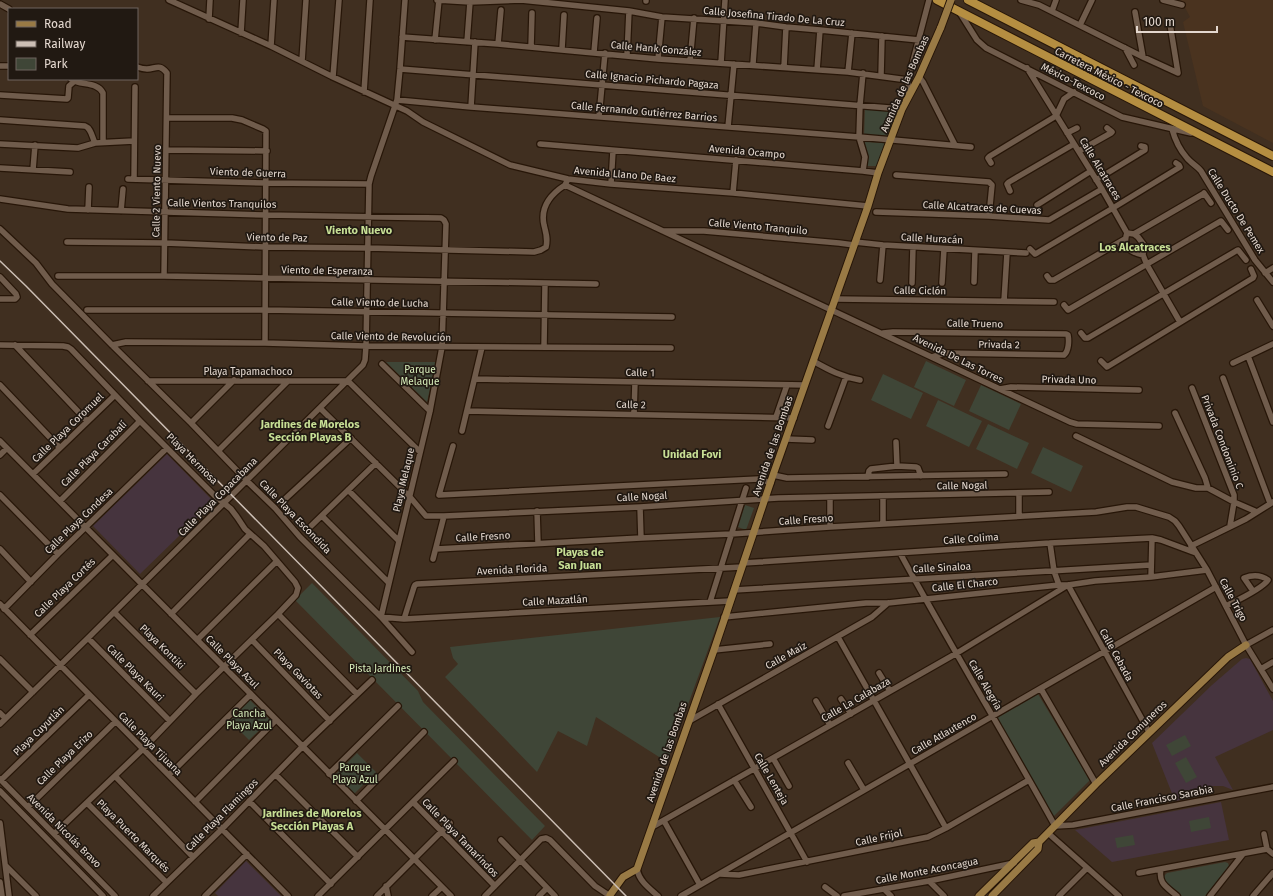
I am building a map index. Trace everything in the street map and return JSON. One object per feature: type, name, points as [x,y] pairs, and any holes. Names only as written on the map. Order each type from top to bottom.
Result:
[{"type":"highway","name":"Carretera México - Texcoco","points":[[937,0],[1273,172]]},
{"type":"highway","name":"Carretera México - Texcoco","points":[[968,0],[1273,156]]},
{"type":"highway","points":[[1223,147],[1228,146],[1231,142],[1232,138],[1230,134]]},
{"type":"highway","points":[[1248,159],[1245,156],[1245,150],[1248,147],[1253,146]]},
{"type":"main road","name":"Avenida de las Bombas","points":[[637,869],[714,650],[773,475],[836,299],[878,173],[902,109],[919,77],[951,0]]},
{"type":"main road","name":"Avenida Comuneros","points":[[1039,842],[1149,732],[1228,657],[1246,645]]},
{"type":"main road","points":[[979,896],[1033,843],[1039,842],[1038,849],[992,896]]},
{"type":"main road","points":[[610,896],[623,877],[637,869]]},
{"type":"street","name":"Avenida Llano De Baez","points":[[169,0],[180,2],[209,19],[271,46],[364,92],[407,111],[423,122],[510,165],[567,182],[733,193],[868,206]]},
{"type":"street","points":[[209,19],[210,0]]},
{"type":"street","points":[[241,33],[243,0]]},
{"type":"street","points":[[271,46],[274,0]]},
{"type":"street","points":[[302,62],[306,0]]},
{"type":"street","points":[[333,77],[339,0]]},
{"type":"street","points":[[364,92],[370,0]]},
{"type":"street","points":[[395,106],[400,69],[405,0]]},
{"type":"street","points":[[435,40],[438,0]]},
{"type":"street","name":"Calle Josefina Tirado De La Cruz","points":[[438,0],[470,2],[521,0],[630,11],[662,17],[723,20],[919,40]]},
{"type":"street","points":[[721,62],[725,0]]},
{"type":"street","points":[[909,95],[908,80],[929,0]]},
{"type":"street","points":[[1021,0],[1039,5],[1052,11],[1178,73],[1170,24]]},
{"type":"street","points":[[1052,11],[1056,0]]},
{"type":"street","points":[[1080,25],[1092,0]]},
{"type":"street","points":[[1163,0],[1182,5]]},
{"type":"street","points":[[467,42],[470,2]]},
{"type":"street","points":[[498,44],[501,10]]},
{"type":"street","points":[[627,55],[630,11]]},
{"type":"street","points":[[1136,12],[1143,57]]},
{"type":"street","points":[[531,47],[532,13]]},
{"type":"street","name":"México-Texcoco","points":[[960,13],[977,40],[986,48],[1122,117],[1198,134]]},
{"type":"street","points":[[562,49],[564,15]]},
{"type":"street","points":[[658,58],[662,17]]},
{"type":"street","points":[[594,52],[597,18]]},
{"type":"street","points":[[690,61],[694,18]]},
{"type":"street","points":[[753,64],[756,23]]},
{"type":"street","points":[[784,67],[786,27]]},
{"type":"street","points":[[817,70],[820,30]]},
{"type":"street","points":[[848,72],[852,33]]},
{"type":"street","points":[[881,76],[882,36]]},
{"type":"street","name":"Calle Hank González","points":[[402,37],[562,49],[690,61],[753,64],[863,73],[908,80]]},
{"type":"street","points":[[470,107],[475,42]]},
{"type":"street","points":[[1125,48],[1134,65]]},
{"type":"street","points":[[599,117],[605,53]]},
{"type":"street","points":[[728,127],[734,64]]},
{"type":"street","name":"Calle 2 Viento Nuevo","points":[[138,68],[145,69],[160,67],[167,73],[164,276]]},
{"type":"street","name":"Calle Alcatraces","points":[[1027,68],[1079,151],[1127,233]]},
{"type":"street","name":"Calle Ignacio Pichardo Pagaza","points":[[400,69],[902,109]]},
{"type":"street","points":[[863,73],[859,137],[863,148],[863,170]]},
{"type":"street","points":[[919,77],[955,145]]},
{"type":"street","points":[[0,95],[67,99],[69,86],[74,80],[97,87],[102,90],[103,94],[103,142]]},
{"type":"street","points":[[134,87],[134,179]]},
{"type":"street","points":[[991,164],[988,158],[990,156],[1056,116],[1064,98],[1074,92]]},
{"type":"street","name":"Calle Fernando Gutiérrez Barrios","points":[[397,100],[971,146]]},
{"type":"street","name":"Calle Playa Copacabana","points":[[0,724],[363,365],[366,346],[369,184],[395,106]]},
{"type":"street","points":[[167,118],[232,118],[242,120],[266,131],[265,343]]},
{"type":"street","points":[[0,120],[88,126],[95,143]]},
{"type":"street","points":[[1067,133],[1077,128]]},
{"type":"street","points":[[1079,151],[1112,132],[1107,128]]},
{"type":"street","name":"Calle Ducto De Pemex","points":[[1172,129],[1176,144],[1187,158],[1201,171],[1255,260],[1273,282]]},
{"type":"street","points":[[0,144],[78,148],[103,142],[134,141]]},
{"type":"street","name":"Avenida Ocampo","points":[[540,144],[863,170],[878,173]]},
{"type":"street","points":[[1010,191],[1008,186],[1009,182],[1074,144]]},
{"type":"street","points":[[33,170],[34,145]]},
{"type":"street","points":[[1096,180],[1145,150],[1145,147],[1141,146]]},
{"type":"street","points":[[167,150],[267,151]]},
{"type":"street","points":[[611,184],[613,151]]},
{"type":"street","points":[[733,193],[736,160]]},
{"type":"street","points":[[1113,208],[1180,167],[1176,163]]},
{"type":"street","points":[[0,168],[70,172]]},
{"type":"street","points":[[1039,210],[1037,204],[1091,171]]},
{"type":"street","points":[[896,175],[989,182],[992,184],[989,216]]},
{"type":"street","name":"Viento de Guerra","points":[[128,179],[369,184]]},
{"type":"street","name":"Avenida De Las Torres","points":[[567,182],[661,231],[1070,422],[1077,424],[1159,426]]},
{"type":"street","name":"Viento de Paz","points":[[67,242],[534,252],[546,247],[548,240],[543,222],[544,210],[549,198],[567,182]]},
{"type":"street","points":[[88,210],[89,187]]},
{"type":"street","points":[[121,211],[123,189]]},
{"type":"street","name":"Calle Alcatraces de Cuevas","points":[[876,212],[989,216],[1049,220],[1102,189]]},
{"type":"street","points":[[1134,234],[1204,193],[1211,203]]},
{"type":"street","name":"Calle Vientos Tranquilos","points":[[0,199],[60,208],[88,210],[440,218],[444,220]]},
{"type":"street","name":"Calle Huracán","points":[[855,244],[1007,253],[1028,251],[1034,254],[1113,208]]},
{"type":"street","name":"Playa Melaque","points":[[382,617],[430,411],[442,347],[446,224],[444,220]]},
{"type":"street","points":[[1064,305],[1068,310],[1221,221],[1228,230]]},
{"type":"street","name":"Calle Playa Escondida","points":[[0,229],[36,263],[52,284],[275,508],[300,537],[382,617],[412,652]]},
{"type":"street","name":"Calle Viento Tranquilo","points":[[661,231],[704,231],[855,244]]},
{"type":"street","points":[[1143,255],[1132,252],[1126,245],[1125,239],[1127,233],[1134,234],[1144,245],[1143,255],[1147,264],[1180,322]]},
{"type":"street","points":[[1047,276],[1050,280],[1054,280],[1125,239]]},
{"type":"street","points":[[880,280],[883,246]]},
{"type":"street","points":[[912,283],[913,247]]},
{"type":"street","points":[[942,283],[944,249]]},
{"type":"street","points":[[1081,333],[1085,338],[1088,338],[1238,250],[1246,260]]},
{"type":"street","points":[[974,282],[975,251]]},
{"type":"street","points":[[1004,301],[1007,253]]},
{"type":"street","points":[[1265,273],[1273,268]]},
{"type":"street","points":[[1101,361],[1107,367],[1253,278],[1254,274],[1251,269]]},
{"type":"street","name":"Viento de Esperanza","points":[[58,276],[164,276],[367,281],[596,284]]},
{"type":"street","points":[[0,277],[17,297],[15,299],[0,299]]},
{"type":"street","points":[[544,283],[544,347]]},
{"type":"street","name":"Calle Ciclón","points":[[836,299],[1054,302]]},
{"type":"street","points":[[1257,300],[1273,326]]},
{"type":"street","name":"Calle Viento de Lucha","points":[[87,310],[265,310],[672,317]]},
{"type":"street","name":"Calle Trueno","points":[[882,333],[1066,334],[1068,335],[1066,354]]},
{"type":"street","name":"Calle Viento de Revolución","points":[[112,345],[126,342],[442,347],[671,348]]},
{"type":"street","points":[[1233,363],[1273,344]]},
{"type":"street","points":[[0,345],[16,346],[87,421]]},
{"type":"street","name":"Playa Hermosa","points":[[16,346],[68,347],[140,421],[215,496],[224,503],[250,534],[264,546],[296,582],[298,588],[296,595],[278,614]]},
{"type":"street","points":[[462,431],[482,347]]},
{"type":"street","name":"Privada 2","points":[[932,357],[945,354],[1066,354]]},
{"type":"street","points":[[1248,356],[1273,422]]},
{"type":"street","points":[[813,361],[832,372],[860,380]]},
{"type":"street","points":[[382,364],[430,411]]},
{"type":"street","points":[[828,426],[846,377]]},
{"type":"street","points":[[1191,546],[1246,519],[1272,502],[1223,378]]},
{"type":"street","name":"Calle 1","points":[[475,379],[805,385]]},
{"type":"street","points":[[191,423],[234,380]]},
{"type":"street","name":"Playa Tapamachoco","points":[[148,381],[348,381]]},
{"type":"street","points":[[218,451],[288,381]]},
{"type":"street","points":[[348,381],[420,452]]},
{"type":"street","points":[[634,414],[635,382]]},
{"type":"street","points":[[0,384],[60,448]]},
{"type":"street","points":[[776,417],[787,385]]},
{"type":"street","name":"Privada Uno","points":[[1000,389],[1011,387],[1139,390]]},
{"type":"street","name":"Privada Condominio C","points":[[1192,388],[1234,495],[1230,526]]},
{"type":"street","name":"Calle Playa Coromuel","points":[[33,474],[115,395]]},
{"type":"street","name":"Calle Nogal","points":[[320,408],[410,497],[426,516],[765,500],[1049,492]]},
{"type":"street","name":"Calle 2","points":[[467,411],[794,418]]},
{"type":"street","points":[[1176,413],[1208,488]]},
{"type":"street","name":"Calle Playa Carabalí","points":[[60,500],[140,421]]},
{"type":"street","points":[[1076,436],[1172,482],[1196,488],[1208,488],[1257,512]]},
{"type":"street","points":[[284,500],[350,438]]},
{"type":"street","points":[[786,439],[812,440]]},
{"type":"street","name":"Calle Playa Azul","points":[[0,440],[384,830],[451,896]]},
{"type":"street","points":[[896,442],[896,466]]},
{"type":"street","points":[[453,446],[439,495],[759,479],[771,483]]},
{"type":"street","points":[[0,455],[7,448]]},
{"type":"street","name":"Calle Playa Condesa","points":[[2,606],[31,582],[167,448]]},
{"type":"street","points":[[310,527],[376,463]]},
{"type":"street","points":[[868,477],[871,469],[896,466],[916,467],[918,468],[921,476]]},
{"type":"street","points":[[773,475],[787,478],[1005,474]]},
{"type":"street","name":"Avenida de las Bombas","points":[[710,602],[746,488]]},
{"type":"street","points":[[348,490],[399,541]]},
{"type":"street","points":[[1018,494],[1019,516]]},
{"type":"street","points":[[0,495],[58,554]]},
{"type":"street","points":[[883,496],[883,524]]},
{"type":"street","points":[[830,498],[830,527]]},
{"type":"street","points":[[640,507],[641,538]]},
{"type":"street","name":"Calle Fresno","points":[[436,549],[731,534],[1096,512],[1127,507],[1136,507],[1175,521]]},
{"type":"street","points":[[537,511],[538,543]]},
{"type":"street","points":[[322,516],[389,583]]},
{"type":"street","points":[[433,559],[444,516]]},
{"type":"street","name":"Calle Trigo","points":[[1175,521],[1207,570],[1246,645],[1273,689]]},
{"type":"street","points":[[171,614],[250,534]]},
{"type":"street","points":[[1151,577],[1152,538]]},
{"type":"street","name":"Calle Colima","points":[[743,565],[1050,543],[1152,538],[1196,554]]},
{"type":"street","points":[[1050,543],[1054,571],[1058,585]]},
{"type":"street","points":[[0,549],[31,582]]},
{"type":"street","name":"Calle Alegría","points":[[900,553],[924,599],[957,653],[1055,826]]},
{"type":"street","name":"Calle Playa Cortés","points":[[30,635],[113,555]]},
{"type":"street","points":[[197,640],[277,561]]},
{"type":"street","name":"Avenida Florida","points":[[404,618],[414,587],[417,584],[743,565]]},
{"type":"street","name":"Calle Sinaloa","points":[[734,590],[1151,565]]},
{"type":"street","name":"Calle El Charco","points":[[724,617],[858,604],[888,603],[1095,581],[1151,577],[1207,570]]},
{"type":"street","points":[[1226,606],[1253,591],[1266,583],[1268,580],[1267,578],[1257,575],[1245,577],[1244,578],[1253,591]]},
{"type":"street","name":"Calle Cebada","points":[[1068,585],[1104,653],[1149,732]]},
{"type":"street","name":"Calle La Calabaza","points":[[652,827],[957,653],[1068,585]]},
{"type":"street","name":"Calle Atlautenco","points":[[681,896],[1216,588]]},
{"type":"street","name":"Calle Mazatlán","points":[[382,617],[404,618],[730,601]]},
{"type":"street","name":"Calle Maíz","points":[[689,721],[872,617],[888,603]]},
{"type":"street","name":"Calle Playa Tijuana","points":[[2,606],[89,696],[288,896]]},
{"type":"street","name":"Playa Kontiki","points":[[114,612],[196,694]]},
{"type":"street","points":[[54,834],[143,749],[196,694],[278,614],[357,694]]},
{"type":"street","points":[[1246,645],[1273,630]]},
{"type":"street","points":[[838,637],[946,828]]},
{"type":"street","name":"Calle Playa Kauri","points":[[88,638],[170,721]]},
{"type":"street","name":"Playa Gaviotas","points":[[252,640],[330,721]]},
{"type":"street","points":[[714,650],[770,644]]},
{"type":"street","points":[[0,659],[33,692]]},
{"type":"street","points":[[1261,669],[1273,662]]},
{"type":"street","points":[[879,673],[890,691]]},
{"type":"street","name":"Calle Playa Flamingos","points":[[153,896],[276,775],[302,747],[372,680]]},
{"type":"street","points":[[1041,689],[1096,784]]},
{"type":"street","points":[[169,775],[251,694]]},
{"type":"street","name":"Playa Cuyutlán","points":[[0,780],[89,696]]},
{"type":"street","points":[[841,699],[851,714]]},
{"type":"street","points":[[816,702],[830,725]]},
{"type":"street","name":"Calle Lenteja","points":[[718,704],[807,862]]},
{"type":"street","points":[[329,774],[398,706]]},
{"type":"street","points":[[0,713],[5,718]]},
{"type":"street","points":[[195,802],[276,720]]},
{"type":"street","name":"Calle Playa Erizo","points":[[28,807],[115,722]]},
{"type":"street","points":[[356,801],[424,732]]},
{"type":"street","points":[[773,758],[789,786]]},
{"type":"street","points":[[318,896],[454,761]]},
{"type":"street","points":[[848,763],[864,790]]},
{"type":"street","points":[[276,775],[358,857]]},
{"type":"street","points":[[115,776],[193,857]]},
{"type":"street","name":"Avenida Nicolás Bravo","points":[[0,780],[115,896]]},
{"type":"street","points":[[734,780],[751,807]]},
{"type":"street","name":"Calle Frijol","points":[[719,874],[739,875],[928,837],[1029,780]]},
{"type":"street","name":"Calle Francisco Sarabia","points":[[1055,826],[1073,825],[1273,787]]},
{"type":"street","name":"Avenida Nicolás Bravo","points":[[0,791],[103,896]]},
{"type":"street","points":[[249,801],[331,884]]},
{"type":"street","name":"Calle Playa Tamarindos","points":[[413,802],[495,886]]},
{"type":"street","name":"Playa Puerto Marqués","points":[[87,803],[166,882]]},
{"type":"street","points":[[664,821],[700,885]]},
{"type":"street","points":[[0,823],[9,896]]},
{"type":"street","points":[[377,896],[450,823]]},
{"type":"street","points":[[1048,833],[1116,895]]},
{"type":"street","points":[[1264,834],[1266,849],[1273,854]]},
{"type":"street","points":[[485,896],[542,839],[546,838],[550,840],[595,886],[610,896]]},
{"type":"street","points":[[501,840],[555,896]]},
{"type":"street","points":[[1139,873],[1266,849]]},
{"type":"street","points":[[205,896],[247,854]]},
{"type":"street","points":[[1210,896],[1243,854]]},
{"type":"street","name":"Calle Monte Aconcagua","points":[[844,896],[928,881],[1014,863]]},
{"type":"street","points":[[6,865],[36,896]]},
{"type":"street","points":[[1059,896],[1087,868]]},
{"type":"street","points":[[637,869],[641,879],[658,896]]},
{"type":"street","points":[[1161,869],[1160,877],[1162,883],[1177,896]]},
{"type":"street","points":[[1253,896],[1273,873]]},
{"type":"street","points":[[928,881],[944,896]]},
{"type":"street","points":[[0,882],[1,892]]},
{"type":"street","points":[[386,886],[388,896]]},
{"type":"street","points":[[432,896],[442,886]]},
{"type":"street","points":[[825,887],[837,896]]},
{"type":"street","points":[[539,896],[547,888]]},
{"type":"street","points":[[884,889],[891,896]]},
{"type":"shaded area","points":[[1181,0],[1273,0],[1273,143],[1203,106],[1183,22],[1190,17]]},
{"type":"shaded area","points":[[167,454],[214,502],[140,574],[93,526]]},
{"type":"shaded area","points":[[1242,659],[1250,659],[1273,701],[1273,730],[1215,757],[1233,790],[1223,786],[1214,786],[1201,789],[1189,799],[1175,801],[1152,743],[1212,685]]},
{"type":"shaded area","points":[[1221,802],[1229,840],[1112,862],[1075,830]]},
{"type":"shaded area","points":[[246,861],[281,896],[218,896],[215,893]]},
{"type":"green space","points":[[865,107],[897,110],[886,139],[864,136]]},
{"type":"green space","points":[[864,142],[885,143],[879,166],[864,166]]},
{"type":"green space","points":[[926,361],[966,380],[954,406],[914,387]]},
{"type":"green space","name":"Parque Melaque","points":[[386,362],[436,362],[427,402]]},
{"type":"green space","points":[[883,374],[923,393],[911,419],[871,400]]},
{"type":"green space","points":[[981,385],[1021,404],[1009,430],[969,411]]},
{"type":"green space","points":[[938,400],[982,421],[969,447],[926,426]]},
{"type":"green space","points":[[988,424],[1029,443],[1017,469],[976,449]]},
{"type":"green space","points":[[1043,447],[1083,466],[1071,492],[1031,473]]},
{"type":"green space","points":[[745,505],[754,508],[746,530],[738,527]]},
{"type":"green space","name":"Pista Jardines","points":[[312,583],[418,691],[423,702],[545,826],[532,840],[295,600]]},
{"type":"green space","points":[[720,617],[667,762],[596,717],[587,746],[558,731],[537,772],[445,677],[458,664],[453,658],[450,647]]},
{"type":"green space","points":[[1038,694],[1090,780],[1053,817],[997,718]]},
{"type":"green space","name":"Cancha Playa Azul","points":[[249,699],[270,720],[249,740],[229,720]]},
{"type":"green space","points":[[1185,735],[1191,746],[1172,756],[1166,745]]},
{"type":"green space","name":"Parque Playa Azul","points":[[357,753],[376,772],[354,794],[335,775]]},
{"type":"green space","points":[[1186,757],[1197,777],[1186,783],[1175,763]]},
{"type":"green space","points":[[1209,817],[1211,828],[1191,832],[1189,821]]},
{"type":"green space","points":[[1133,835],[1135,845],[1117,848],[1115,838]]},
{"type":"green space","points":[[1225,862],[1228,863],[1229,866],[1205,896],[1182,896],[1165,881],[1163,877],[1167,873]]},
{"type":"railway","points":[[0,261],[626,896]]},
{"type":"district","name":"Viento Nuevo","points":[[359,230]]},
{"type":"district","name":"Los Alcatraces","points":[[1135,247]]},
{"type":"district","name":"Jardines de Morelos Sección Playas B","points":[[310,430]]},
{"type":"district","name":"Unidad Fovi","points":[[692,454]]},
{"type":"district","name":"Playas de San Juan","points":[[580,558]]},
{"type":"district","name":"Jardines de Morelos Sección Playas A","points":[[312,819]]}]
